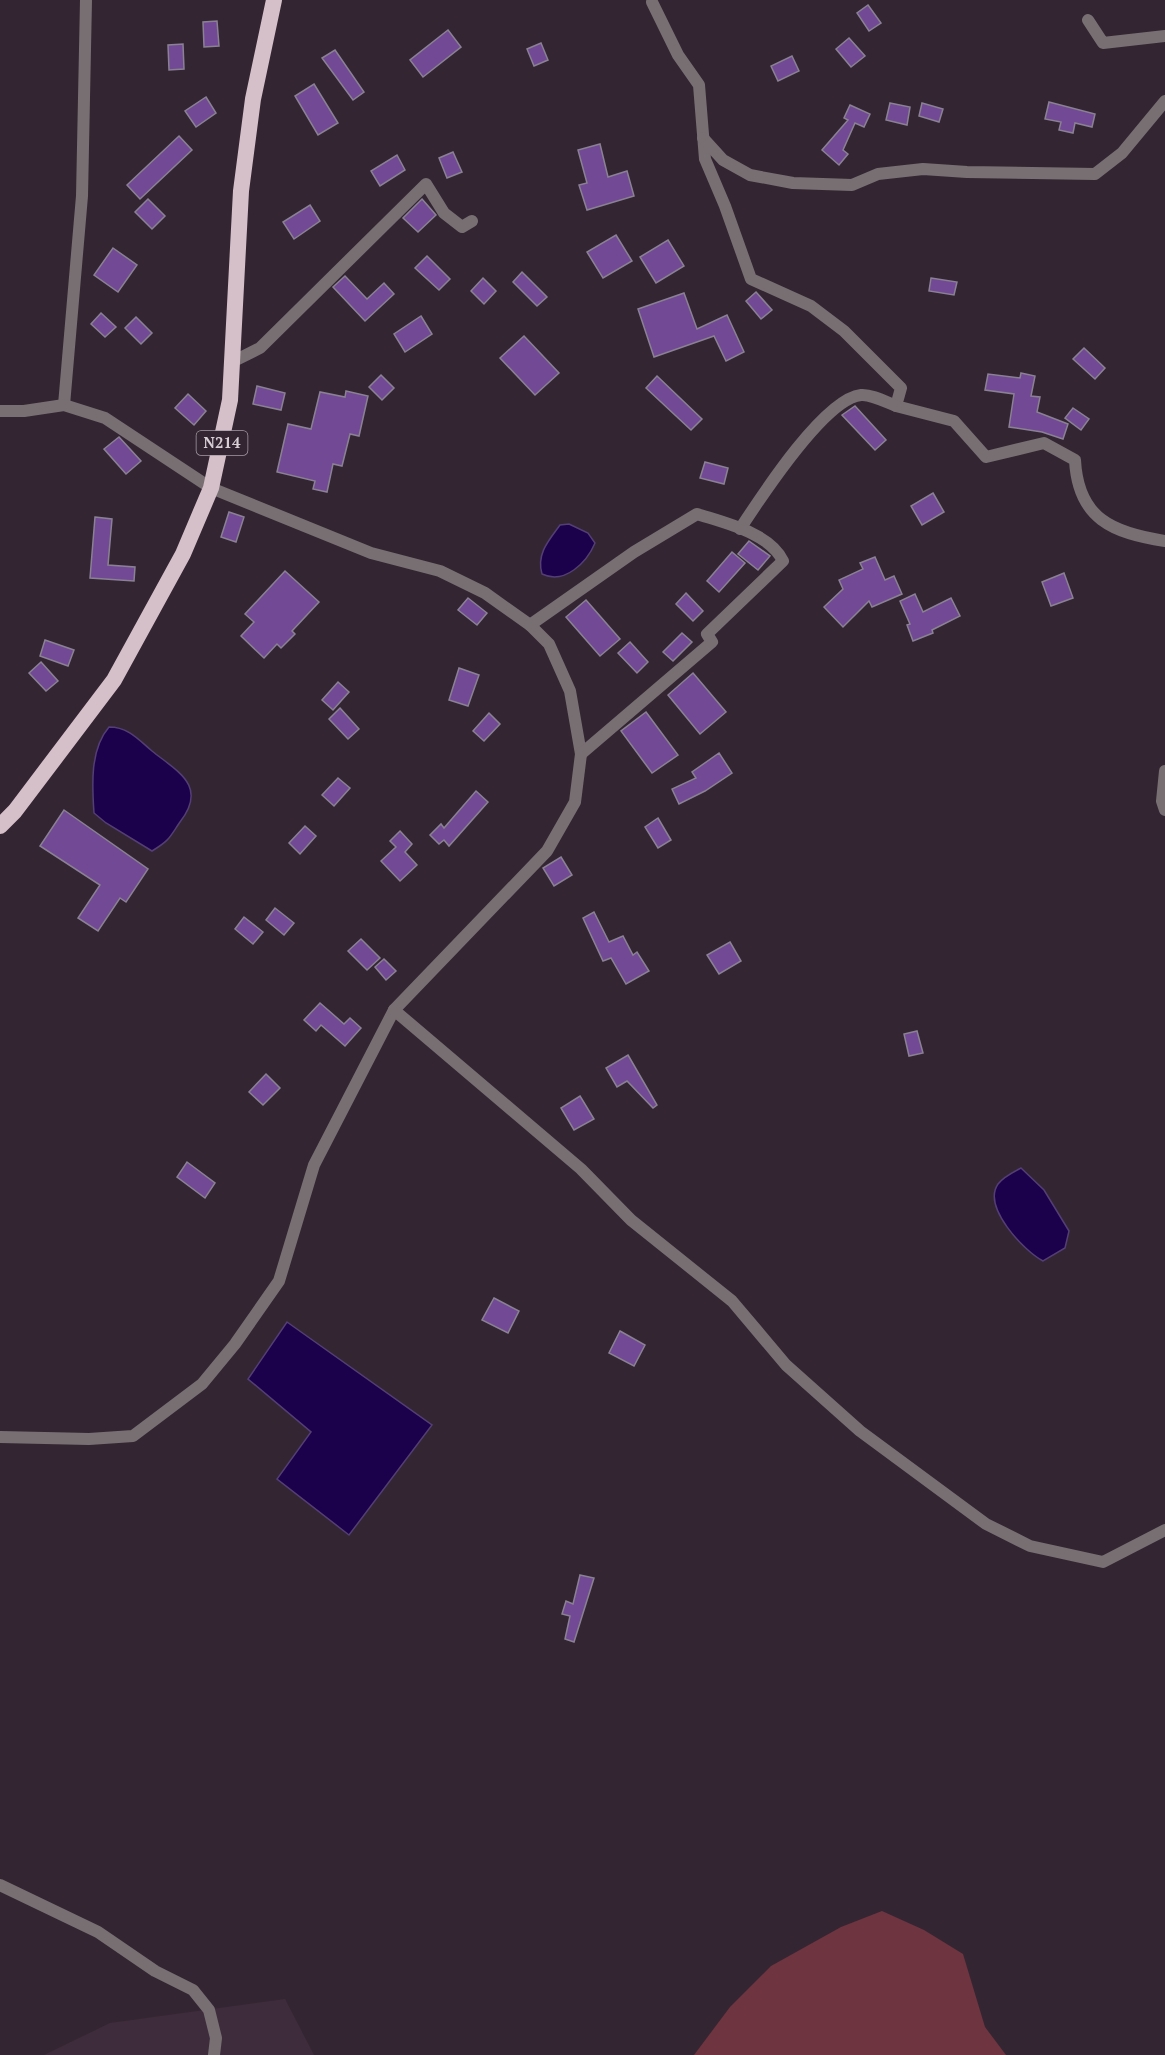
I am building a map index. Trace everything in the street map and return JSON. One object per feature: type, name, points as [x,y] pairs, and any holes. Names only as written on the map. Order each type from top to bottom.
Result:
[{"type":"highway","name":"N214","points":[[0,826],[22,802],[114,680],[183,554],[211,488],[225,426],[243,180],[253,99],[274,0]]},
{"type":"street","points":[[64,405],[82,196],[86,0]]},
{"type":"street","points":[[652,2],[678,56],[699,85],[705,159],[725,206],[751,279],[811,306],[844,331],[901,388],[896,406]]},
{"type":"street","points":[[1088,20],[1103,43],[1165,36]]},
{"type":"street","points":[[703,138],[723,160],[750,175],[793,183],[852,185],[878,174],[923,169],[1095,174],[1122,153],[1165,101]]},
{"type":"street","points":[[230,363],[260,348],[426,184],[444,213],[462,227],[472,221]]},
{"type":"street","points":[[740,529],[768,486],[843,400],[863,394],[896,406],[954,421],[986,457],[1044,443],[1075,460],[1076,477],[1100,522],[1135,537],[1165,542]]},
{"type":"street","points":[[0,411],[24,411],[64,405],[105,418],[211,488],[371,553],[440,571],[485,593],[530,625],[549,644],[570,691],[581,754],[575,802],[547,851],[394,1010],[314,1165],[279,1281],[202,1384],[134,1436],[89,1439],[0,1437]]},
{"type":"street","points":[[530,625],[634,552],[697,514],[740,529],[778,549],[783,561],[707,634],[712,642],[581,754]]},
{"type":"street","points":[[1165,771],[1162,801],[1165,810]]},
{"type":"street","points":[[394,1010],[581,1169],[631,1220],[732,1302],[786,1365],[860,1431],[986,1524],[1030,1546],[1103,1562],[1165,1530]]},
{"type":"street","points":[[0,1886],[98,1932],[155,1971],[193,1990],[209,2010],[216,2038],[214,2055]]},
{"type":"shaded area","points":[[569,524],[588,533],[595,543],[587,557],[574,570],[551,577],[542,574],[541,560],[545,548],[560,525]]},
{"type":"shaded area","points":[[109,727],[122,729],[137,738],[180,773],[190,789],[191,799],[188,809],[169,838],[152,851],[94,813],[95,756]]},
{"type":"shaded area","points":[[1021,1168],[1044,1190],[1069,1231],[1065,1248],[1043,1261],[1016,1238],[1000,1216],[996,1204],[995,1194],[998,1184]]},
{"type":"shaded area","points":[[287,1322],[432,1425],[349,1535],[277,1479],[311,1432],[248,1379]]},
{"type":"shaded area","points":[[882,1911],[924,1930],[963,1954],[985,2027],[1006,2055],[694,2055],[730,2007],[771,1966],[841,1927]]},
{"type":"shaded area","points":[[285,1999],[314,2055],[44,2055],[110,2023]]},
{"type":"building","points":[[868,5],[881,23],[869,31],[857,13]]},
{"type":"building","points":[[217,21],[219,46],[204,47],[203,22]]},
{"type":"building","points":[[448,30],[461,47],[423,77],[410,60]]},
{"type":"building","points":[[849,38],[865,56],[851,67],[836,49]]},
{"type":"building","points":[[541,43],[548,60],[534,66],[527,49]]},
{"type":"building","points":[[183,44],[184,69],[169,70],[168,45]]},
{"type":"building","points":[[335,50],[364,92],[353,100],[322,58]]},
{"type":"building","points":[[792,56],[799,71],[778,81],[771,66]]},
{"type":"building","points":[[314,84],[338,123],[318,135],[295,96]]},
{"type":"building","points":[[206,97],[216,113],[196,127],[185,111]]},
{"type":"building","points":[[1049,102],[1095,114],[1092,127],[1075,123],[1073,133],[1059,130],[1061,122],[1045,119]]},
{"type":"building","points":[[890,103],[910,107],[907,125],[886,120]]},
{"type":"building","points":[[922,103],[943,109],[939,122],[919,116]]},
{"type":"building","points":[[850,105],[870,114],[864,127],[855,123],[843,150],[848,154],[839,165],[822,150],[848,120],[844,118]]},
{"type":"building","points":[[179,136],[192,150],[140,199],[127,185]]},
{"type":"building","points":[[600,144],[608,177],[627,171],[634,196],[587,210],[579,185],[587,183],[578,150]]},
{"type":"building","points":[[453,152],[462,172],[447,178],[439,158]]},
{"type":"building","points":[[397,155],[405,170],[380,186],[371,171]]},
{"type":"building","points":[[148,199],[165,216],[152,229],[135,212]]},
{"type":"building","points":[[422,199],[436,215],[418,232],[403,218]]},
{"type":"building","points":[[310,205],[320,221],[294,239],[283,222]]},
{"type":"building","points":[[616,235],[632,261],[603,278],[587,252]]},
{"type":"building","points":[[668,240],[684,266],[656,283],[640,257]]},
{"type":"building","points":[[113,248],[137,265],[118,292],[94,275]]},
{"type":"building","points":[[427,256],[450,279],[439,290],[415,268]]},
{"type":"building","points":[[522,272],[547,297],[537,306],[513,282]]},
{"type":"building","points":[[345,276],[367,299],[384,283],[394,294],[365,321],[333,287]]},
{"type":"building","points":[[483,278],[496,291],[484,304],[471,291]]},
{"type":"building","points":[[931,278],[957,282],[954,295],[929,291]]},
{"type":"building","points":[[756,292],[772,310],[761,319],[746,301]]},
{"type":"building","points":[[684,293],[697,329],[727,315],[744,352],[726,361],[714,336],[654,357],[638,309]]},
{"type":"building","points":[[101,313],[116,327],[105,337],[91,324]]},
{"type":"building","points":[[421,316],[432,334],[405,352],[394,334]]},
{"type":"building","points":[[136,317],[152,333],[141,344],[125,328]]},
{"type":"building","points":[[524,336],[559,373],[535,395],[500,358]]},
{"type":"building","points":[[1084,348],[1105,368],[1095,379],[1073,359]]},
{"type":"building","points":[[1021,373],[1035,376],[1031,396],[1040,397],[1037,412],[1068,424],[1063,439],[1042,432],[1009,427],[1014,394],[985,390],[988,374],[1020,378]]},
{"type":"building","points":[[381,375],[394,388],[382,400],[369,387]]},
{"type":"building","points":[[657,376],[702,419],[691,430],[646,388]]},
{"type":"building","points":[[257,386],[285,393],[281,410],[253,404]]},
{"type":"building","points":[[346,391],[368,396],[359,436],[350,434],[342,466],[333,464],[327,492],[313,489],[315,481],[277,472],[288,424],[311,429],[320,392],[345,397]]},
{"type":"building","points":[[188,394],[206,411],[194,425],[175,408]]},
{"type":"building","points":[[855,406],[886,440],[875,450],[842,415]]},
{"type":"building","points":[[1073,408],[1089,419],[1081,430],[1065,418]]},
{"type":"building","points":[[119,437],[141,461],[126,474],[104,449]]},
{"type":"building","points":[[705,462],[728,468],[724,484],[700,478]]},
{"type":"building","points":[[933,493],[944,512],[922,525],[911,506]]},
{"type":"building","points":[[229,512],[244,517],[236,542],[221,537]]},
{"type":"building","points":[[95,517],[112,519],[108,565],[135,567],[134,581],[90,578]]},
{"type":"building","points":[[749,541],[770,556],[758,570],[738,554]]},
{"type":"building","points":[[732,552],[745,563],[719,592],[707,581]]},
{"type":"building","points":[[875,557],[885,580],[894,576],[902,594],[872,607],[869,601],[843,627],[824,607],[843,589],[839,580],[863,569],[860,563]]},
{"type":"building","points":[[285,571],[319,602],[292,631],[295,634],[281,648],[277,644],[264,658],[241,636],[254,622],[245,614]]},
{"type":"building","points":[[1064,573],[1073,598],[1051,606],[1042,582]]},
{"type":"building","points":[[686,593],[703,611],[693,621],[676,604]]},
{"type":"building","points":[[915,594],[923,612],[951,598],[960,616],[932,630],[933,633],[913,641],[907,625],[910,624],[900,601]]},
{"type":"building","points":[[468,598],[487,613],[477,625],[458,610]]},
{"type":"building","points":[[586,600],[620,639],[600,656],[566,617]]},
{"type":"building","points":[[682,633],[692,642],[673,661],[663,652]]},
{"type":"building","points":[[45,640],[74,650],[68,666],[40,656]]},
{"type":"building","points":[[630,642],[648,662],[637,673],[618,653]]},
{"type":"building","points":[[41,662],[58,681],[46,691],[29,673]]},
{"type":"building","points":[[459,668],[479,675],[468,706],[449,700]]},
{"type":"building","points":[[693,673],[726,712],[700,734],[668,695]]},
{"type":"building","points":[[338,682],[349,692],[333,710],[322,700]]},
{"type":"building","points":[[340,708],[359,729],[348,739],[329,719]]},
{"type":"building","points":[[646,712],[678,755],[652,773],[621,731]]},
{"type":"building","points":[[489,713],[500,724],[484,741],[473,731]]},
{"type":"building","points":[[719,753],[732,773],[705,791],[679,804],[672,789],[696,778],[692,772]]},
{"type":"building","points":[[338,778],[350,788],[334,806],[322,795]]},
{"type":"building","points":[[476,791],[488,802],[449,846],[444,840],[439,844],[430,835],[441,824],[444,828]]},
{"type":"building","points":[[64,810],[148,869],[126,902],[120,898],[98,931],[78,918],[100,885],[40,846]]},
{"type":"building","points":[[658,818],[671,840],[658,848],[645,827]]},
{"type":"building","points":[[305,826],[316,836],[300,854],[289,843]]},
{"type":"building","points":[[400,831],[412,844],[405,852],[417,865],[400,881],[381,861],[396,847],[390,841]]},
{"type":"building","points":[[561,857],[572,875],[554,886],[543,868]]},
{"type":"building","points":[[275,908],[294,923],[284,935],[266,920]]},
{"type":"building","points":[[594,912],[609,942],[623,936],[633,955],[637,952],[649,971],[626,984],[611,958],[603,961],[583,918]]},
{"type":"building","points":[[244,917],[263,932],[253,944],[235,929]]},
{"type":"building","points":[[361,939],[380,958],[367,970],[348,951]]},
{"type":"building","points":[[730,942],[741,961],[719,974],[707,955]]},
{"type":"building","points":[[384,959],[396,971],[386,980],[375,967]]},
{"type":"building","points":[[320,1003],[344,1024],[350,1018],[361,1028],[345,1046],[321,1025],[316,1031],[304,1020]]},
{"type":"building","points":[[917,1031],[923,1053],[909,1056],[904,1034]]},
{"type":"building","points":[[628,1055],[657,1105],[653,1108],[627,1081],[617,1087],[606,1068]]},
{"type":"building","points":[[266,1074],[280,1088],[263,1105],[249,1092]]},
{"type":"building","points":[[580,1096],[594,1119],[574,1130],[561,1108]]},
{"type":"building","points":[[187,1162],[215,1183],[205,1198],[177,1177]]},
{"type":"building","points":[[494,1298],[519,1311],[508,1333],[482,1320]]},
{"type":"building","points":[[620,1331],[645,1345],[634,1366],[609,1353]]},
{"type":"building","points":[[580,1575],[594,1578],[574,1642],[565,1639],[570,1616],[562,1614],[566,1601],[573,1604]]}]
